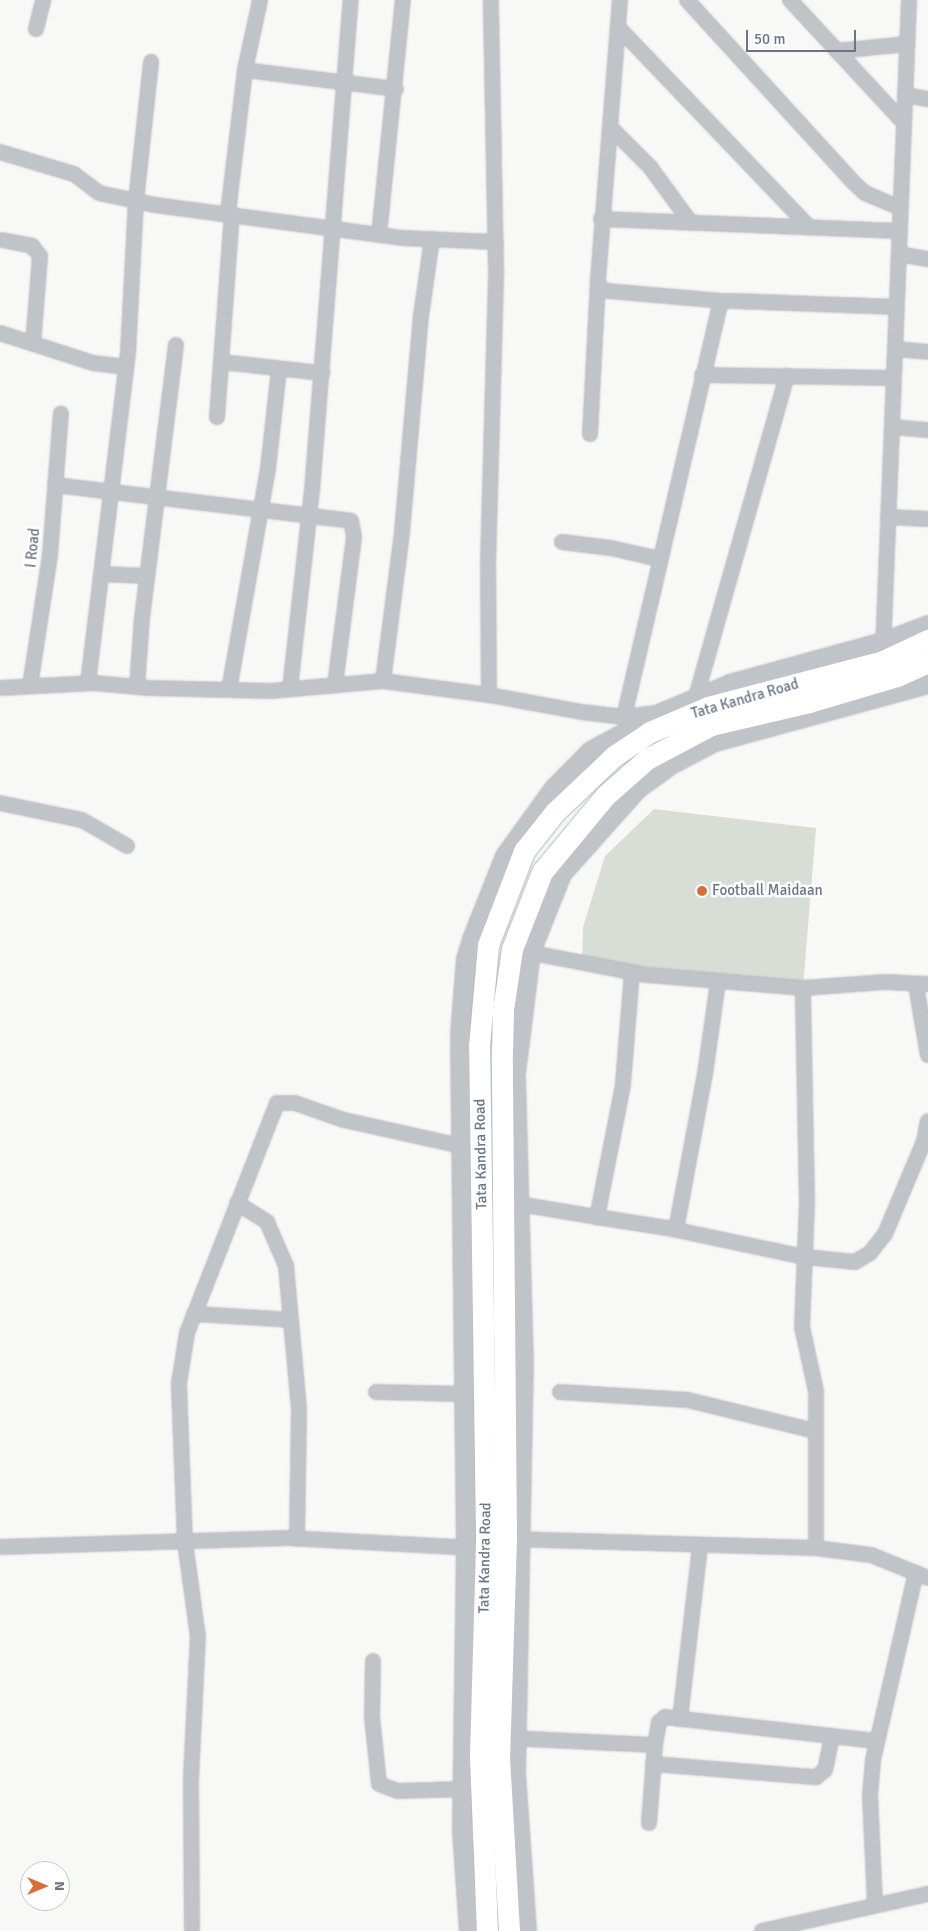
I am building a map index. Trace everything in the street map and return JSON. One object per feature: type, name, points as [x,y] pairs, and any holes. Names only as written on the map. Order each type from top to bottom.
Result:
[{"type":"main road","name":"Tata Kandra Road","points":[[487,1931],[480,1756],[493,1543],[503,1010],[542,872],[606,795],[647,759],[711,725],[809,702],[928,640]]},
{"type":"main road","name":"Tata Kandra Road","points":[[509,1931],[508,1738],[512,1591],[493,1543],[479,1046],[480,942],[524,851],[555,812],[614,756],[650,732],[702,702],[888,660],[928,662]]},
{"type":"street","points":[[36,28],[43,0]]},
{"type":"street","points":[[217,417],[230,214],[245,70],[260,0]]},
{"type":"street","points":[[290,689],[322,373],[343,83],[351,0]]},
{"type":"street","points":[[379,235],[396,88],[403,0]]},
{"type":"street","points":[[489,695],[488,564],[496,242],[491,0]]},
{"type":"street","points":[[590,434],[601,219],[620,0]]},
{"type":"street","points":[[687,0],[859,187],[900,208]]},
{"type":"street","points":[[790,0],[904,123]]},
{"type":"street","points":[[888,660],[888,518],[908,0]]},
{"type":"street","points":[[618,27],[809,228]]},
{"type":"street","points":[[838,52],[907,44]]},
{"type":"street","points":[[88,683],[126,367],[136,201],[151,62]]},
{"type":"street","points":[[245,70],[396,88]]},
{"type":"street","points":[[905,95],[928,99]]},
{"type":"street","points":[[610,128],[650,167],[691,222]]},
{"type":"street","points":[[0,152],[74,174],[99,193],[136,201],[379,235],[496,242]]},
{"type":"street","points":[[601,219],[900,231]]},
{"type":"street","points":[[383,681],[432,239]]},
{"type":"street","points":[[2,240],[32,246],[40,256],[32,344]]},
{"type":"street","points":[[899,254],[928,259]]},
{"type":"street","points":[[598,282],[602,290],[608,291],[724,301],[897,307]]},
{"type":"street","points":[[624,717],[702,375],[719,308],[724,301]]},
{"type":"street","points":[[0,333],[93,363],[126,367]]},
{"type":"street","points":[[137,687],[147,576],[176,345]]},
{"type":"street","points":[[895,349],[928,352]]},
{"type":"street","points":[[222,362],[279,370],[322,373]]},
{"type":"street","points":[[229,690],[261,512],[279,370]]},
{"type":"street","points":[[702,375],[894,378]]},
{"type":"street","points":[[0,688],[88,683],[137,687],[229,690],[290,689],[383,681],[489,695],[624,717],[661,713],[702,702],[786,376]]},
{"type":"street","name":"I Road","points":[[30,686],[50,554],[61,413]]},
{"type":"street","points":[[892,427],[928,430]]},
{"type":"street","points":[[55,485],[261,512],[342,518],[354,526],[335,685]]},
{"type":"street","points":[[888,518],[928,520]]},
{"type":"street","points":[[562,542],[611,548],[660,559]]},
{"type":"street","points":[[101,574],[147,576]]},
{"type":"street","points":[[888,660],[928,625]]},
{"type":"street","points":[[888,660],[927,685]]},
{"type":"street","points":[[469,1931],[462,1832],[463,1789],[493,1543],[524,1368],[516,1073],[521,950],[562,874],[638,790],[671,765],[716,742],[927,685]]},
{"type":"street","points":[[493,1543],[464,1394],[460,1035],[466,958],[480,942],[505,856],[554,787],[591,751],[661,713]]},
{"type":"street","points":[[0,804],[82,820],[127,846]]},
{"type":"street","points":[[521,950],[632,972],[718,981],[802,988],[885,982],[922,985],[928,1055]]},
{"type":"street","points":[[597,1218],[621,1102],[632,972]]},
{"type":"street","points":[[676,1230],[705,1074],[718,981]]},
{"type":"street","points":[[802,988],[805,1258],[802,1327],[816,1392],[816,1548]]},
{"type":"street","points":[[192,1931],[191,1778],[198,1637],[185,1542],[179,1383],[182,1355],[194,1314],[277,1103],[284,1101],[387,1131],[461,1146]]},
{"type":"street","points":[[519,1204],[676,1230],[805,1258],[855,1262],[870,1252],[885,1234],[924,1142],[928,1121]]},
{"type":"street","points":[[237,1203],[267,1222],[274,1232],[286,1266],[299,1409],[297,1539]]},
{"type":"street","points":[[194,1314],[291,1320]]},
{"type":"street","points":[[376,1392],[464,1394]]},
{"type":"street","points":[[560,1392],[688,1400],[815,1431]]},
{"type":"street","points":[[0,1546],[297,1539],[816,1548],[871,1555],[922,1576],[876,1741],[870,1795],[875,1905]]},
{"type":"street","points":[[680,1719],[700,1545]]},
{"type":"street","points":[[373,1661],[372,1717],[379,1784],[397,1791],[463,1789]]},
{"type":"street","points":[[649,1823],[655,1745],[661,1718],[876,1741]]},
{"type":"street","points":[[653,1764],[816,1777],[825,1770],[832,1736]]},
{"type":"street","points":[[527,1931],[516,1772],[508,1738],[655,1745]]},
{"type":"street","points":[[762,1931],[928,1894]]},
{"type":"shaded area","name":"Football Maidaan","points":[[654,809],[816,828],[803,988],[582,963],[583,927],[605,856]]},
{"type":"place","name":"Football Maidaan","points":[[702,891]]}]
